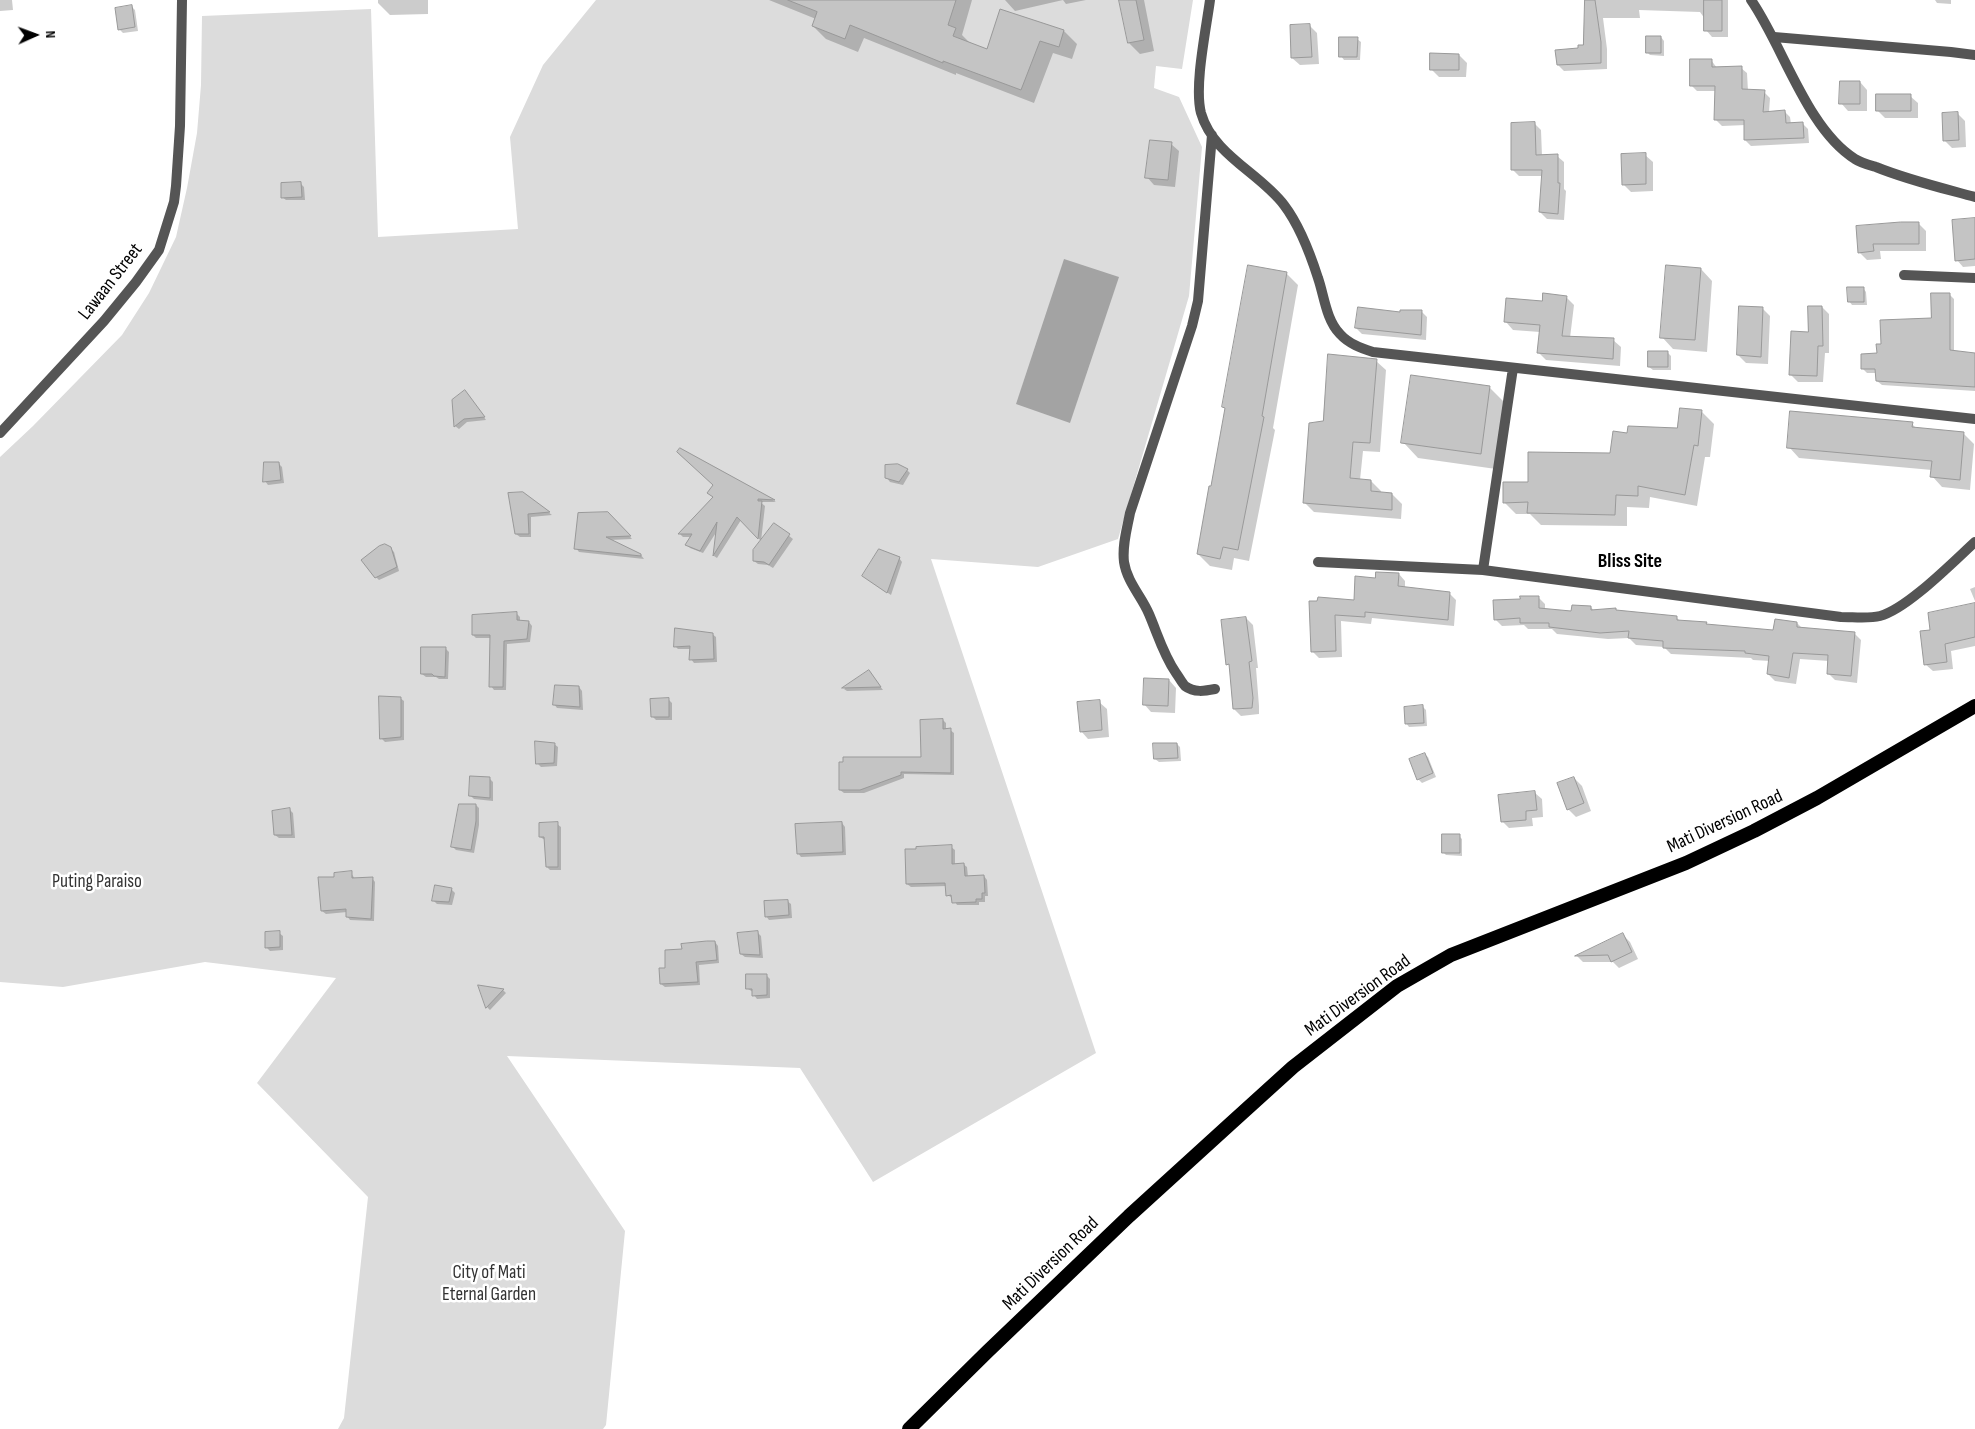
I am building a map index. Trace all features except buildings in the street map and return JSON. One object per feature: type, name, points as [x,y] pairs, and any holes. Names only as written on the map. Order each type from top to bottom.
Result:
[{"type":"highway","name":"Mati Diversion Road","points":[[909,1429],[1122,1222],[1293,1067],[1397,986],[1451,955],[1686,863],[1754,831],[1817,798],[1975,706]]},
{"type":"street","name":"Lawaan Street","points":[[0,433],[104,321],[159,250],[174,202],[176,186],[180,126],[182,0]]},
{"type":"street","points":[[1210,0],[1198,91],[1201,114],[1212,135],[1229,155],[1284,205],[1305,241],[1330,318],[1339,334],[1353,345],[1373,352],[1975,420]]},
{"type":"street","points":[[1750,0],[1774,37],[1802,96],[1832,139],[1855,159],[1892,173],[1975,198]]},
{"type":"street","points":[[1774,37],[1975,55]]},
{"type":"street","points":[[1212,135],[1198,301],[1192,326],[1130,513],[1123,544],[1124,564],[1131,583],[1149,613],[1157,639],[1167,659],[1185,685],[1192,690],[1204,692],[1214,689]]},
{"type":"street","points":[[1904,275],[1975,278]]},
{"type":"street","points":[[1482,570],[1513,368]]},
{"type":"street","points":[[1318,562],[1482,570],[1841,617],[1862,618],[1880,616],[1900,608],[1975,542]]},
{"type":"green space","points":[[596,0],[1193,0],[1182,69],[1156,66],[1154,88],[1179,97],[1202,147],[1189,296],[1118,539],[1038,567],[931,559],[1096,1053],[873,1182],[800,1068],[507,1056],[625,1231],[606,1425],[603,1429],[338,1429],[344,1418],[368,1197],[257,1083],[336,978],[205,962],[63,987],[0,982],[0,457],[122,335],[149,293],[176,237],[197,133],[201,85],[202,16],[371,9],[378,237],[518,229],[510,137],[543,65]]},
{"type":"shaded area","points":[[1064,259],[1119,277],[1070,423],[1016,404]]},
{"type":"district","name":"Bliss Site","points":[[1630,562]]},
{"type":"park label","name":"Puting Paraiso","points":[[97,882]]},
{"type":"park label","name":"City of Mati Eternal Garden","points":[[489,1284]]}]
